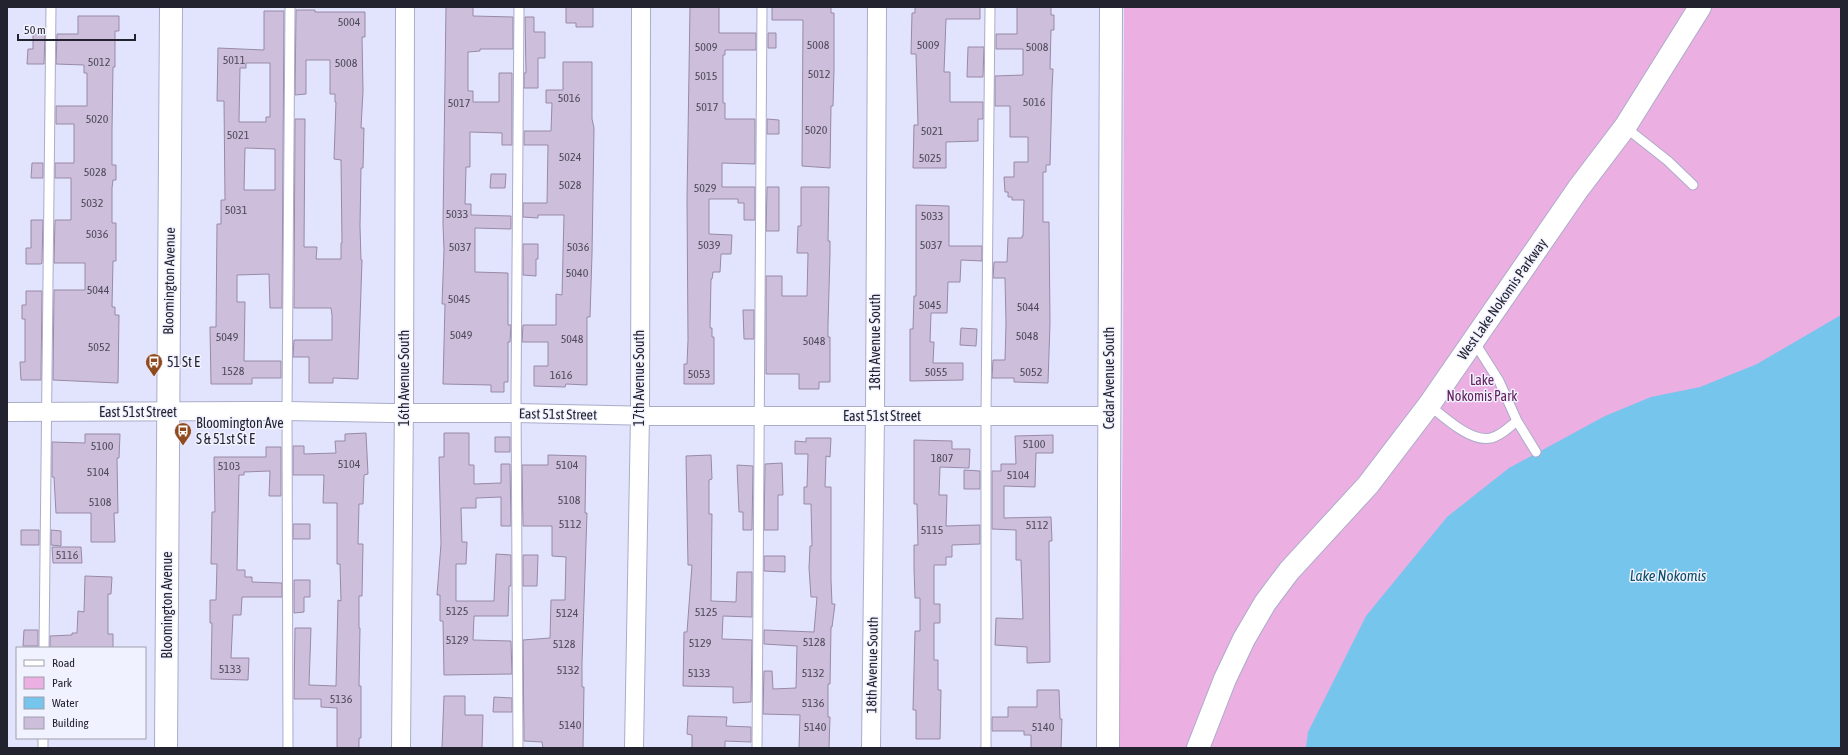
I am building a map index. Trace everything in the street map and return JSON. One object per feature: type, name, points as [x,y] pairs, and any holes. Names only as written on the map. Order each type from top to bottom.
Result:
[{"type":"street","name":"Bloomington Avenue","points":[[166,748],[172,7]]},
{"type":"street","name":"16th Avenue South","points":[[401,748],[405,7]]},
{"type":"street","name":"17th Avenue South","points":[[634,748],[640,416],[642,7]]},
{"type":"street","name":"18th Avenue South","points":[[871,748],[875,416],[877,7]]},
{"type":"street","name":"Cedar Avenue South","points":[[1108,748],[1111,7]]},
{"type":"street","name":"West Lake Nokomis Parkway","points":[[1198,748],[1228,672],[1265,603],[1289,571],[1368,485],[1429,405],[1578,189],[1625,128],[1700,7]]},
{"type":"street","name":"East 51st Street","points":[[7,412],[287,411],[516,413],[640,416],[1109,416]]},
{"type":"lane","points":[[44,647],[45,413],[51,7]]},
{"type":"lane","points":[[288,748],[287,411],[290,7]]},
{"type":"lane","points":[[518,748],[516,413],[519,7]]},
{"type":"lane","points":[[757,748],[762,7]]},
{"type":"lane","points":[[986,748],[986,416],[990,7]]},
{"type":"lane","points":[[1625,128],[1668,161],[1693,185]]},
{"type":"lane","points":[[1473,340],[1500,382],[1517,422],[1536,452]]},
{"type":"lane","points":[[1429,405],[1454,425],[1480,439],[1497,436],[1517,422]]},
{"type":"green space","name":"Lake Nokomis Park","points":[[1124,7],[1841,7],[1841,748],[1119,748],[1123,416]]},
{"type":"water","name":"Lake Nokomis","points":[[1841,315],[1841,748],[1306,748],[1308,732],[1366,616],[1447,517],[1509,468],[1605,416],[1651,397],[1700,387],[1757,364]]},
{"type":"building","points":[[446,7],[473,7],[473,16],[513,17],[513,49],[480,49],[480,51],[468,52],[468,91],[473,91],[473,102],[499,102],[499,73],[512,73],[512,145],[502,145],[502,133],[470,132],[470,167],[466,167],[465,204],[471,204],[471,215],[511,216],[511,229],[475,228],[475,272],[508,273],[508,325],[511,325],[510,342],[508,342],[508,382],[504,382],[504,392],[491,392],[491,385],[443,384],[445,304],[442,304],[444,250],[443,224]]},
{"type":"building","points":[[566,7],[593,7],[593,27],[576,27],[576,23],[566,23]]},
{"type":"building","points":[[690,7],[719,7],[719,33],[756,33],[756,50],[725,50],[725,55],[723,55],[723,103],[725,103],[725,119],[755,119],[755,164],[722,163],[722,187],[755,187],[755,220],[744,220],[744,203],[738,203],[738,199],[709,199],[709,234],[732,235],[731,254],[721,254],[720,272],[713,272],[711,279],[710,328],[712,328],[712,337],[714,337],[714,384],[684,384],[684,364],[687,364],[688,340],[687,199]]},
{"type":"building","points":[[772,7],[831,7],[831,13],[834,13],[834,70],[833,106],[831,106],[830,168],[802,166],[803,20],[772,20]]},
{"type":"building","points":[[915,7],[980,7],[980,19],[946,19],[944,72],[950,72],[950,102],[983,102],[983,119],[978,119],[978,141],[946,142],[946,168],[913,168],[914,125],[918,125],[916,54],[911,54],[912,13],[915,13]]},
{"type":"building","points":[[1017,7],[1051,7],[1051,15],[1054,15],[1054,30],[1051,30],[1050,69],[1053,69],[1050,165],[1046,165],[1046,172],[1043,172],[1043,222],[1049,222],[1050,323],[1048,383],[1014,382],[1014,378],[992,378],[993,360],[1005,360],[1006,323],[1005,278],[993,278],[994,262],[1007,262],[1008,238],[1022,238],[1023,236],[1024,200],[1012,200],[1012,197],[1008,197],[1008,192],[1005,192],[1004,177],[1014,177],[1014,162],[1028,162],[1028,137],[1010,137],[1010,106],[995,106],[995,76],[1023,75],[1023,49],[996,49],[996,34],[1017,34]]},
{"type":"building","points":[[296,10],[315,10],[315,12],[365,12],[365,37],[362,37],[363,91],[361,128],[364,128],[363,168],[361,168],[360,226],[362,260],[358,379],[333,378],[333,383],[309,383],[309,357],[293,357],[294,340],[332,340],[331,308],[294,308],[295,119],[305,119],[304,247],[317,247],[316,259],[341,259],[342,243],[341,160],[334,159],[336,102],[335,94],[330,94],[330,60],[306,60],[306,94],[295,95]]},
{"type":"building","points":[[264,11],[284,11],[282,308],[270,308],[269,274],[237,275],[237,302],[245,302],[244,361],[281,361],[281,378],[252,378],[252,384],[211,384],[210,327],[216,327],[217,224],[221,224],[221,200],[225,200],[224,101],[217,101],[218,48],[264,50]],"holes":[[[246,63],[270,63],[270,117],[266,117],[266,122],[239,122],[240,68],[246,68]],[[245,148],[275,149],[275,190],[244,190]]]},
{"type":"building","points":[[78,16],[119,16],[119,31],[115,31],[112,130],[112,165],[116,165],[116,180],[113,180],[112,188],[112,223],[116,223],[116,261],[113,261],[112,307],[115,307],[115,315],[119,315],[118,383],[53,380],[54,290],[85,290],[85,263],[54,263],[55,220],[71,220],[71,178],[55,178],[55,163],[74,163],[74,124],[56,124],[56,106],[87,106],[87,73],[84,73],[84,65],[56,64],[57,34],[78,34]]},
{"type":"building","points":[[525,17],[534,17],[534,32],[545,32],[545,58],[538,58],[538,88],[524,88],[524,73],[526,73]]},
{"type":"building","points":[[768,33],[776,33],[776,48],[768,48]]},
{"type":"building","points":[[33,34],[45,34],[44,64],[27,64],[28,49],[33,49]]},
{"type":"building","points":[[968,47],[984,47],[983,77],[967,77]]},
{"type":"building","points":[[563,62],[592,62],[592,119],[594,128],[590,317],[587,317],[587,385],[566,384],[565,387],[534,386],[534,366],[548,366],[548,342],[522,342],[523,325],[556,325],[556,294],[562,295],[564,215],[538,215],[538,218],[523,217],[523,203],[547,203],[548,145],[524,145],[524,131],[551,131],[552,103],[546,103],[546,90],[563,90]]},
{"type":"building","points":[[767,119],[779,120],[779,134],[767,134]]},
{"type":"building","points":[[32,163],[43,163],[43,178],[31,178]]},
{"type":"building","points":[[491,174],[506,174],[505,188],[490,188]]},
{"type":"building","points":[[767,187],[779,187],[779,231],[766,231]]},
{"type":"building","points":[[801,187],[829,187],[828,241],[830,241],[830,254],[828,337],[830,337],[830,382],[819,382],[819,389],[799,389],[799,374],[766,374],[766,276],[782,276],[782,296],[807,296],[808,253],[797,253],[798,226],[801,226]]},
{"type":"building","points":[[916,205],[949,206],[949,246],[982,246],[982,261],[961,260],[960,282],[948,282],[947,313],[931,313],[930,342],[934,342],[933,363],[963,363],[963,380],[910,381],[910,329],[913,329],[914,296],[916,296]]},
{"type":"building","points":[[31,220],[43,220],[41,264],[26,264],[26,248],[31,248]]},
{"type":"building","points":[[523,244],[538,244],[536,276],[523,275]]},
{"type":"building","points":[[26,291],[42,291],[41,380],[21,380],[20,362],[25,362],[25,319],[22,319],[22,305],[26,305]]},
{"type":"building","points":[[743,310],[754,310],[754,339],[744,339]]},
{"type":"building","points":[[961,328],[977,329],[976,346],[960,345]]},
{"type":"building","points":[[366,433],[368,474],[364,475],[363,504],[359,504],[358,544],[363,544],[362,596],[359,596],[359,686],[361,686],[361,738],[359,738],[359,748],[337,748],[337,708],[321,707],[321,699],[294,699],[295,628],[311,628],[309,685],[336,686],[338,600],[341,601],[340,564],[337,564],[337,503],[323,503],[324,475],[293,475],[293,446],[304,446],[304,454],[336,453],[335,441],[345,441],[345,434]]},
{"type":"building","points":[[444,433],[469,433],[469,465],[474,465],[474,484],[501,483],[501,464],[510,464],[511,526],[501,526],[501,497],[476,498],[476,508],[461,508],[462,542],[467,542],[466,564],[456,564],[456,601],[494,601],[496,554],[511,555],[511,586],[509,586],[508,616],[474,616],[473,640],[511,641],[512,674],[444,675],[443,621],[440,621],[440,595],[437,595],[441,544],[439,457],[444,457]]},
{"type":"building","points":[[85,434],[120,434],[119,458],[117,458],[118,513],[114,513],[115,542],[91,542],[91,513],[56,513],[54,477],[52,477],[52,442],[85,443]]},
{"type":"building","points":[[1053,435],[1053,453],[1036,453],[1035,487],[1004,486],[1004,518],[1051,517],[1052,541],[1049,541],[1050,662],[1027,663],[1027,647],[995,645],[996,618],[1023,619],[1021,560],[1016,560],[1016,530],[992,529],[992,471],[1001,471],[1001,464],[1016,464],[1015,436]]},
{"type":"building","points":[[495,437],[510,437],[510,452],[495,452]]},
{"type":"building","points":[[806,438],[831,438],[830,457],[826,456],[825,487],[831,487],[831,580],[832,604],[835,604],[831,627],[830,684],[828,684],[828,717],[830,717],[829,748],[799,748],[800,715],[763,714],[764,671],[772,671],[773,689],[796,688],[797,646],[764,644],[764,630],[814,632],[817,597],[811,597],[809,568],[810,546],[812,546],[811,504],[804,504],[804,487],[807,487],[808,454],[795,454],[795,441],[806,442]]},
{"type":"building","points":[[914,440],[952,441],[952,449],[970,449],[969,468],[940,467],[939,495],[947,495],[946,526],[980,525],[980,544],[952,545],[952,557],[946,557],[946,565],[934,565],[934,604],[940,604],[940,623],[934,623],[934,660],[938,660],[938,690],[941,690],[940,739],[916,739],[916,710],[913,710],[915,631],[920,631],[920,598],[915,598],[914,568],[914,545],[918,545],[917,504],[914,504]]},
{"type":"building","points":[[266,447],[281,447],[281,496],[269,496],[270,471],[244,472],[244,475],[239,475],[237,570],[245,570],[245,577],[252,577],[252,582],[282,583],[282,597],[242,597],[241,615],[233,615],[231,658],[249,658],[248,680],[211,679],[212,623],[210,623],[210,600],[216,600],[217,564],[211,564],[212,512],[215,512],[214,457],[266,457]]},
{"type":"building","points":[[548,455],[586,456],[585,513],[587,513],[582,663],[582,687],[584,687],[583,748],[543,748],[542,742],[524,741],[523,640],[550,638],[551,600],[565,600],[566,557],[552,556],[552,526],[523,526],[522,465],[548,465]]},
{"type":"building","points":[[711,455],[712,479],[709,480],[709,514],[712,514],[711,601],[736,602],[737,572],[752,572],[752,617],[723,616],[722,639],[752,640],[751,702],[733,703],[733,687],[683,686],[684,632],[687,632],[692,565],[688,565],[686,456]]},
{"type":"building","points":[[782,463],[783,495],[778,495],[778,530],[764,530],[765,464]]},
{"type":"building","points":[[737,465],[753,466],[752,530],[743,530],[743,512],[739,512]]},
{"type":"building","points":[[964,470],[980,471],[980,489],[964,489]]},
{"type":"building","points":[[293,524],[310,524],[310,539],[293,539]]},
{"type":"building","points":[[21,530],[39,530],[39,545],[21,545]]},
{"type":"building","points":[[51,530],[61,531],[61,546],[51,545]]},
{"type":"building","points":[[52,547],[81,547],[82,563],[53,563]]},
{"type":"building","points":[[523,555],[538,555],[537,586],[523,586]]},
{"type":"building","points":[[764,556],[785,556],[785,572],[764,571]]},
{"type":"building","points":[[85,576],[112,577],[111,594],[108,594],[108,634],[113,634],[113,647],[50,647],[50,636],[72,635],[72,633],[77,633],[78,611],[84,612]]},
{"type":"building","points":[[294,580],[310,580],[310,597],[304,597],[304,612],[294,613]]},
{"type":"building","points":[[24,630],[38,630],[38,646],[23,646]]},
{"type":"building","points":[[1037,690],[1059,690],[1060,719],[1062,719],[1061,748],[1031,748],[1031,735],[1024,735],[1024,731],[992,731],[992,717],[1008,717],[1008,707],[1037,707]]},
{"type":"building","points":[[444,696],[465,696],[465,715],[483,715],[482,748],[442,748]]},
{"type":"building","points":[[494,697],[512,698],[512,712],[493,712]]},
{"type":"building","points":[[688,716],[727,717],[726,726],[751,727],[751,742],[725,741],[725,748],[692,748],[692,735],[687,734]]},
{"type":"place","name":"51 St E","points":[[154,377]]},
{"type":"place","name":"Bloomington Ave S & 51st St E","points":[[183,446]]}]
